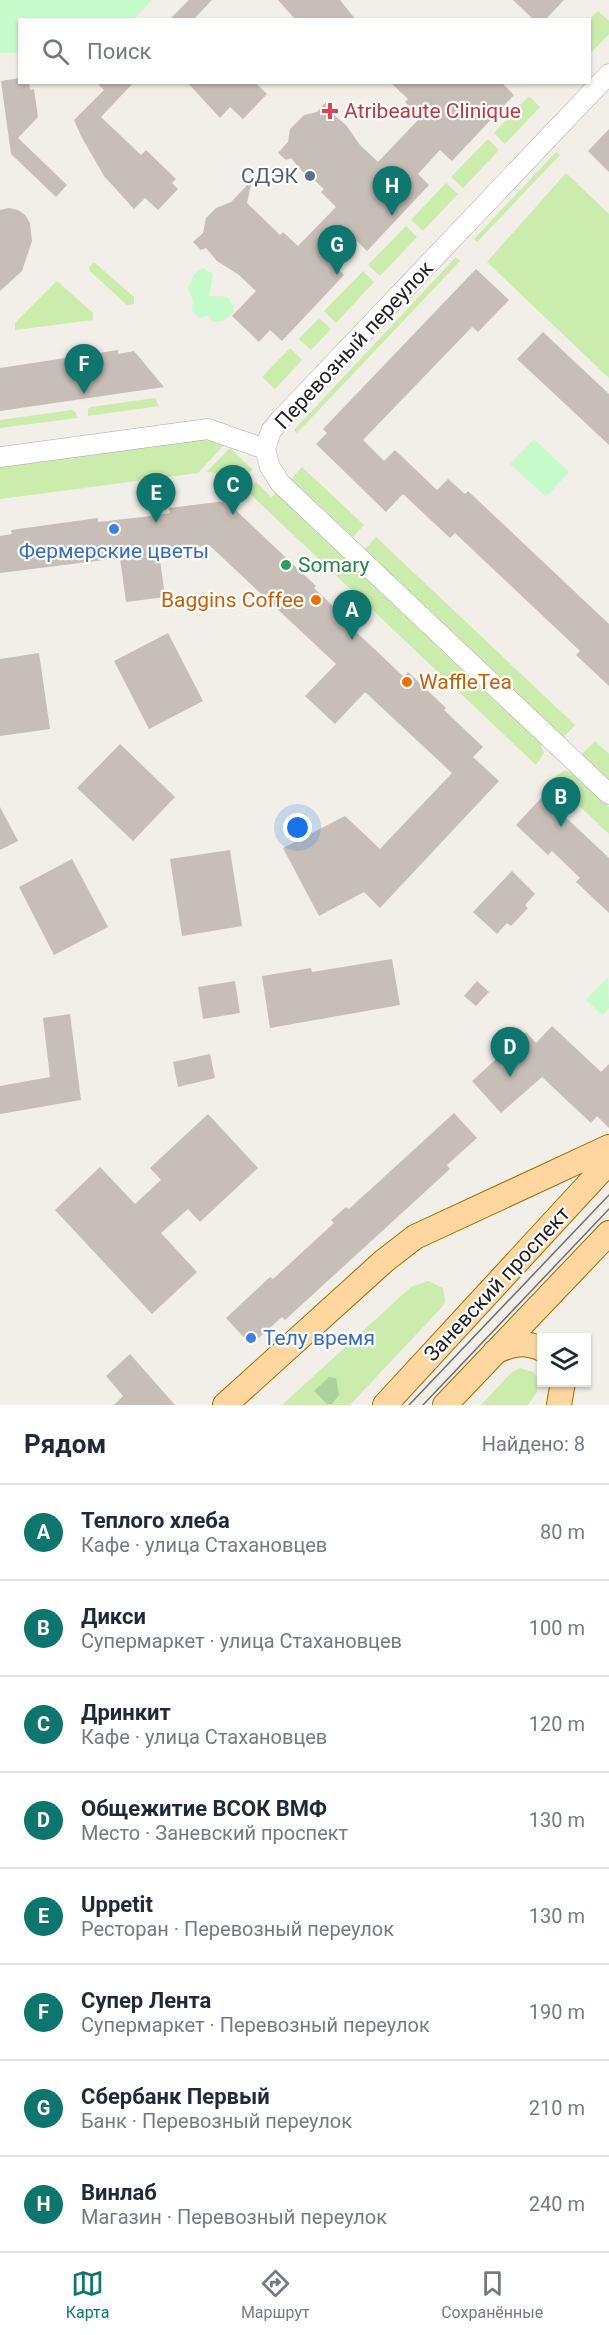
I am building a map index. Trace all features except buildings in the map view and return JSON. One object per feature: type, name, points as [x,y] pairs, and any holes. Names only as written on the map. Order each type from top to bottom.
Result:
[{"type":"main road","points":[[225,1405],[384,1261],[416,1237],[609,1147]]},
{"type":"main road","name":"Заневский проспект","points":[[385,1405],[609,1162]]},
{"type":"main road","points":[[445,1405],[609,1233]]},
{"type":"main road","points":[[493,1353],[510,1344],[530,1344],[537,1347]]},
{"type":"main road","points":[[559,1405],[562,1387]]},
{"type":"street","name":"Перевозный переулок","points":[[0,457],[208,429],[265,449],[272,431],[280,420],[609,74]]},
{"type":"street","points":[[265,449],[270,467],[280,483],[609,794]]},
{"type":"green space","points":[[0,0],[152,0],[135,18],[18,18],[18,53],[0,53]]},
{"type":"green space","points":[[598,11],[609,21],[609,34],[591,53],[591,18]]},
{"type":"green space","points":[[529,96],[540,107],[505,144],[494,133]]},
{"type":"green space","points":[[488,139],[499,150],[463,188],[451,177]]},
{"type":"green space","points":[[556,152],[560,155],[477,242],[474,239]]},
{"type":"green space","points":[[566,173],[609,214],[609,378],[487,262]]},
{"type":"green space","points":[[446,183],[458,194],[423,231],[411,220]]},
{"type":"green space","points":[[406,226],[417,237],[380,276],[368,265]]},
{"type":"green space","points":[[456,257],[460,261],[297,433],[294,430]]},
{"type":"green space","points":[[94,262],[134,297],[134,304],[127,305],[90,271],[89,267]]},
{"type":"green space","points":[[203,268],[213,274],[209,296],[227,297],[234,307],[233,313],[223,321],[212,322],[209,316],[198,318],[192,310],[193,301],[188,288],[194,274]]},
{"type":"green space","points":[[363,271],[374,282],[336,323],[324,311]]},
{"type":"green space","points":[[57,281],[93,313],[93,320],[15,330],[15,323]]},
{"type":"green space","points":[[319,318],[331,329],[311,350],[299,339]]},
{"type":"green space","points":[[290,348],[302,360],[275,389],[262,377]]},
{"type":"green space","points":[[155,398],[159,406],[88,416],[88,409],[91,407]]},
{"type":"green space","points":[[72,410],[76,413],[77,418],[0,428],[0,420]]},
{"type":"green space","points":[[202,439],[224,445],[198,473],[0,499],[0,467]]},
{"type":"green space","points":[[534,439],[569,472],[546,497],[510,464]]},
{"type":"green space","points":[[230,448],[253,470],[244,476],[206,472]]},
{"type":"green space","points":[[302,467],[364,525],[353,537],[291,479]]},
{"type":"green space","points":[[256,482],[271,497],[277,492],[539,739],[544,753],[536,765],[247,491]]},
{"type":"green space","points":[[376,537],[575,725],[564,737],[365,549]]},
{"type":"green space","points":[[595,741],[609,754],[609,780],[582,754]]},
{"type":"green space","points":[[565,770],[573,773],[609,807],[609,834],[551,779]]},
{"type":"green space","points":[[608,977],[609,1008],[602,1015],[586,1000]]},
{"type":"green space","points":[[428,1281],[443,1288],[445,1302],[442,1307],[350,1405],[282,1405],[411,1287]]},
{"type":"green space","points":[[520,1368],[533,1372],[537,1377],[537,1392],[528,1405],[481,1405],[511,1373]]},
{"type":"green space","points":[[329,1377],[336,1378],[339,1395],[332,1404],[327,1404],[314,1391]]},
{"type":"tram line","points":[[409,1405],[609,1195]]},
{"type":"tram line","points":[[423,1405],[609,1209]]},
{"type":"place","name":"Atribeaute Clinique","points":[[330,111]]},
{"type":"place","name":"СДЭК","points":[[310,176]]},
{"type":"place","name":"Винлаб","points":[[392,216]]},
{"type":"place","name":"Сбербанк Первый","points":[[337,275]]},
{"type":"place","name":"Супер Лента","points":[[84,394]]},
{"type":"place","name":"Дринкит","points":[[233,515]]},
{"type":"place","name":"Uppetit","points":[[156,523]]},
{"type":"place","name":"Фермерские цветы","points":[[114,529]]},
{"type":"place","name":"Somary","points":[[286,565]]},
{"type":"place","name":"Baggins Coffee","points":[[316,600]]},
{"type":"place","name":"Теплого хлеба","points":[[352,640]]},
{"type":"place","name":"WaffleTea","points":[[407,682]]},
{"type":"place","name":"Дикси","points":[[561,827]]},
{"type":"place","name":"Общежитие ВСОК ВМФ","points":[[510,1077]]},
{"type":"place","name":"Телу время","points":[[251,1338]]}]
